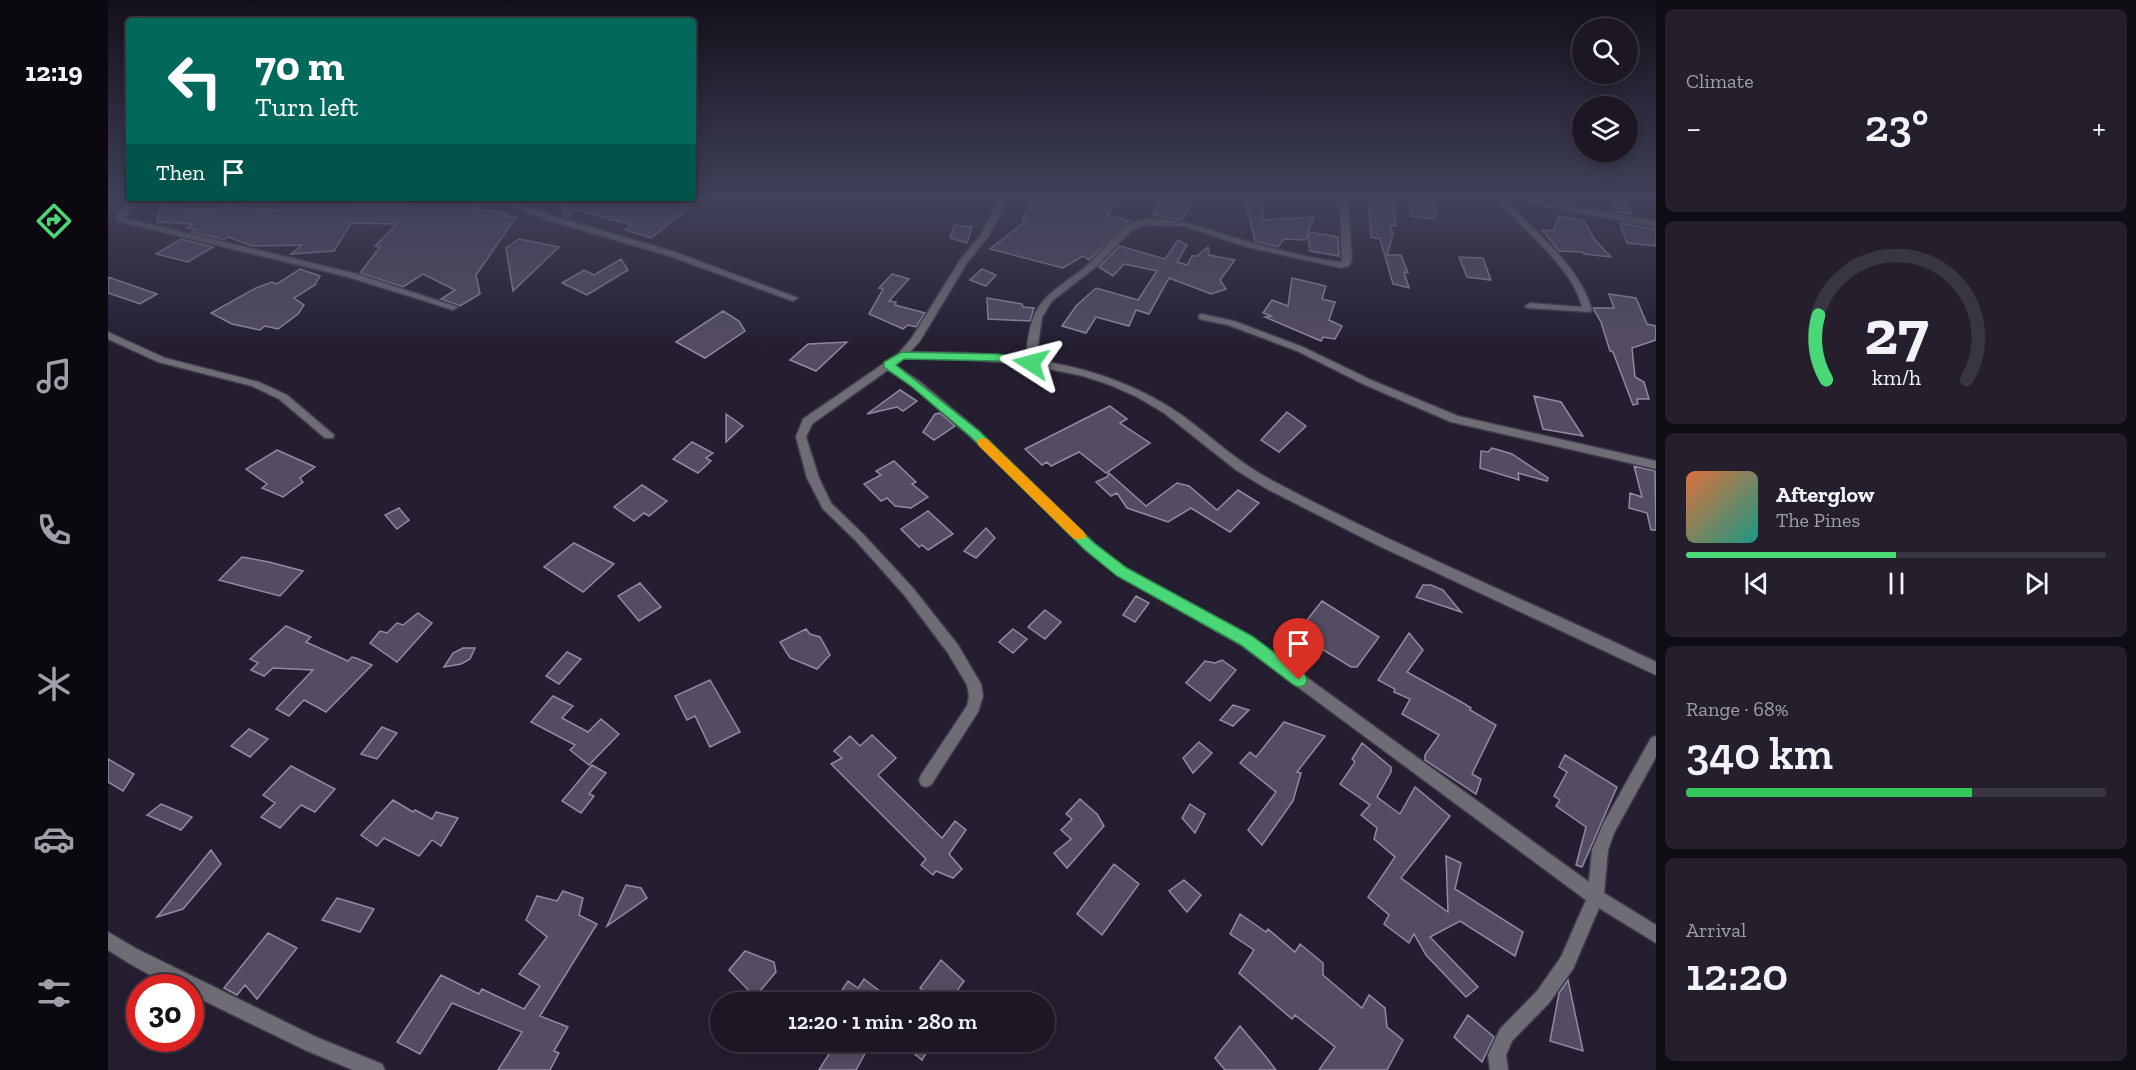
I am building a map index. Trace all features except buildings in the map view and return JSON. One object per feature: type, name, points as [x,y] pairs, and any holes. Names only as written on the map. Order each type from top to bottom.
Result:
[{"type":"street","points":[[239,248],[351,275],[453,307]]},
{"type":"street","points":[[651,248],[793,298]]},
{"type":"street","points":[[926,780],[973,708],[976,696],[974,684],[953,649],[909,592],[861,538],[827,506],[813,478],[801,436],[807,422],[902,355],[915,341],[963,262],[975,248]]},
{"type":"street","points":[[1031,363],[1033,337],[1041,308],[1063,286],[1094,264],[1109,248]]},
{"type":"street","points":[[1264,248],[1343,265],[1348,259],[1347,248]]},
{"type":"street","points":[[1530,306],[1587,310],[1587,302],[1577,281],[1546,248]]},
{"type":"street","points":[[1202,318],[1231,323],[1300,348],[1367,382],[1455,419],[1656,465]]},
{"type":"street","points":[[108,335],[162,360],[255,384],[283,397],[329,435]]},
{"type":"street","points":[[902,355],[998,358],[1110,380],[1134,391],[1176,416],[1242,468],[1291,496],[1373,537],[1604,642],[1656,669]]},
{"type":"street","points":[[888,365],[915,383],[975,434],[1090,546],[1122,572],[1246,641],[1596,897],[1656,935]]},
{"type":"street","points":[[1499,1070],[1497,1055],[1502,1041],[1543,997],[1567,963],[1596,897],[1600,850],[1604,840],[1656,743]]},
{"type":"street","points":[[108,940],[131,955],[311,1044],[376,1070]]},
{"type":"slow traffic","points":[[983,442],[1079,536]]},
{"type":"route","points":[[1031,363],[998,358],[902,355],[888,365],[915,383],[975,434],[995,456],[1090,546],[1122,572],[1246,641],[1299,680]]}]
